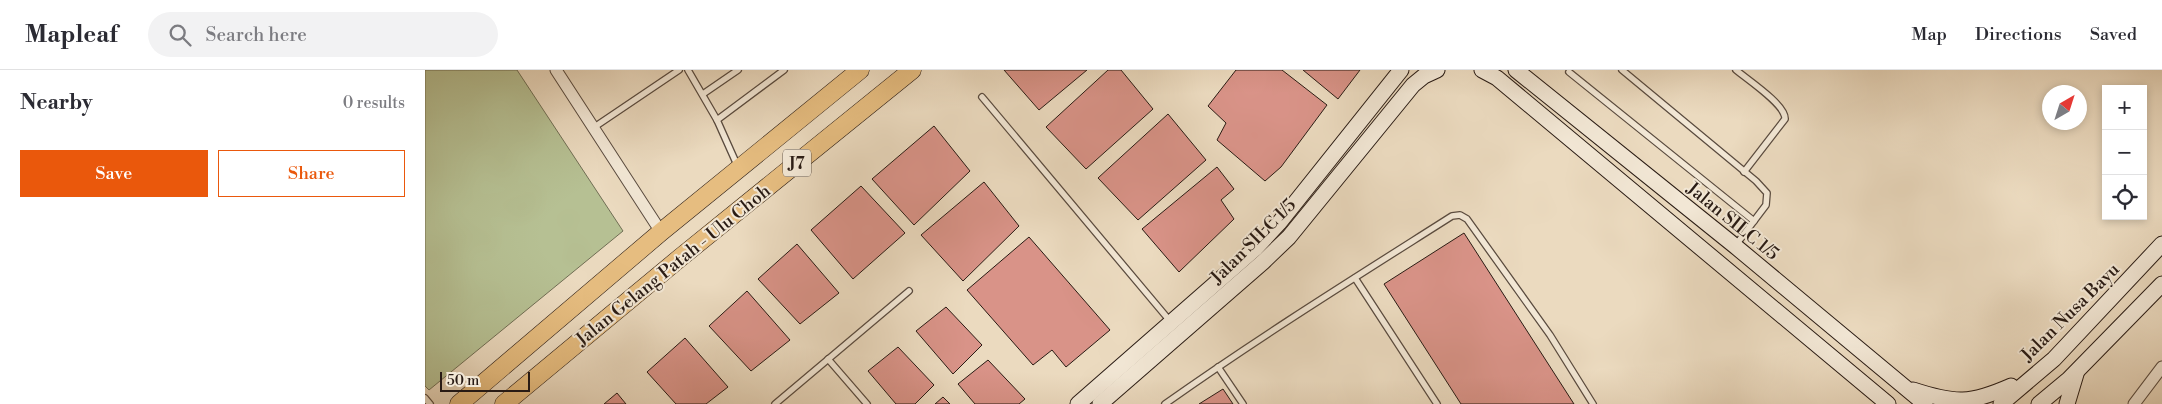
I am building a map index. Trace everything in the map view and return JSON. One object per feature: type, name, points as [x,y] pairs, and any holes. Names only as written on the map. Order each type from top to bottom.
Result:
[{"type":"main road","name":"Jalan Gelang Patah - Ulu Choh","points":[[459,404],[661,232],[859,70]]},
{"type":"main road","name":"Jalan Gelang Patah - Ulu Choh","points":[[504,404],[681,256],[912,70]]},
{"type":"street","points":[[556,70],[661,232]]},
{"type":"street","name":"Jalan SILC 1/5","points":[[1078,404],[1256,248],[1279,223],[1401,70]]},
{"type":"street","name":"Jalan SILC 1/5","points":[[1100,404],[1270,256],[1289,237],[1413,85],[1424,76],[1437,70]]},
{"type":"street","points":[[1482,70],[1497,78],[1888,404]]},
{"type":"street","name":"Jalan SILC 1/5","points":[[1516,70],[1735,246],[1925,404]]},
{"type":"street","name":"Jalan Nusa Bayu","points":[[2001,404],[2053,359],[2162,244]]},
{"type":"street","points":[[2039,404],[2077,370],[2162,284]]},
{"type":"street","points":[[1905,387],[1950,404],[1981,403],[2053,359]]},
{"type":"street","points":[[2134,404],[2162,367]]},
{"type":"street","points":[[2067,404],[2077,370]]},
{"type":"street","points":[[1857,378],[1873,404]]},
{"type":"lane","points":[[593,128],[679,70]]},
{"type":"lane","points":[[688,70],[717,120],[739,169]]},
{"type":"lane","points":[[703,94],[738,70]]},
{"type":"lane","points":[[717,120],[784,70]]},
{"type":"lane","points":[[1623,70],[1767,193],[1766,204],[1735,246]]},
{"type":"lane","points":[[1736,70],[1780,106],[1785,114],[1785,119],[1744,172]]},
{"type":"lane","points":[[1569,72],[1754,221]]},
{"type":"lane","points":[[982,96],[1171,322]]},
{"type":"lane","points":[[1165,404],[1218,367],[1452,216],[1460,216],[1467,220],[1550,335],[1593,404]]},
{"type":"lane","points":[[1355,278],[1437,404]]},
{"type":"lane","points":[[775,404],[909,290]]},
{"type":"lane","points":[[828,358],[867,404]]},
{"type":"lane","points":[[1218,367],[1243,404]]},
{"type":"lane","points":[[425,398],[430,404]]},
{"type":"green space","points":[[425,70],[517,70],[623,231],[429,390],[425,386]]},
{"type":"building","points":[[1004,70],[1087,70],[1039,110]]},
{"type":"building","points":[[1108,70],[1121,70],[1153,109],[1086,169],[1046,127]]},
{"type":"building","points":[[1236,70],[1282,70],[1327,105],[1281,167],[1265,181],[1217,140],[1226,123],[1208,106]]},
{"type":"building","points":[[1303,70],[1360,70],[1338,99]]},
{"type":"building","points":[[1168,114],[1206,160],[1138,220],[1098,178]]},
{"type":"building","points":[[934,126],[970,171],[914,225],[872,179]]},
{"type":"building","points":[[1217,167],[1234,189],[1221,200],[1234,219],[1179,272],[1142,229]]},
{"type":"building","points":[[984,182],[1019,226],[963,281],[921,235]]},
{"type":"building","points":[[861,186],[905,233],[853,279],[811,230]]},
{"type":"building","points":[[1464,233],[1574,404],[1461,404],[1384,284]]},
{"type":"building","points":[[1029,237],[1110,330],[1066,367],[1052,350],[1033,365],[967,290]]},
{"type":"building","points":[[797,244],[839,293],[800,324],[758,279]]},
{"type":"building","points":[[747,291],[790,340],[751,371],[709,326]]},
{"type":"building","points":[[946,307],[982,345],[953,374],[916,331]]},
{"type":"building","points":[[685,338],[728,387],[706,404],[676,404],[647,372]]},
{"type":"building","points":[[898,347],[934,385],[915,404],[896,404],[868,371]]},
{"type":"building","points":[[988,360],[1025,399],[1019,404],[975,404],[958,384]]},
{"type":"building","points":[[1223,389],[1233,404],[1199,404]]},
{"type":"building","points":[[617,393],[626,404],[604,404]]},
{"type":"building","points":[[943,397],[950,404],[935,404]]}]
